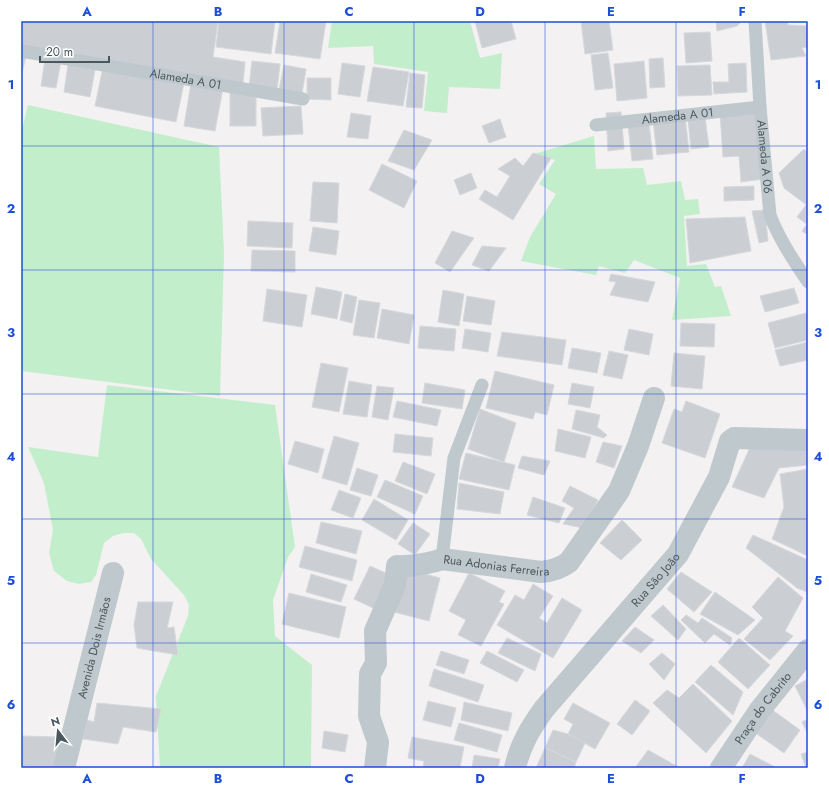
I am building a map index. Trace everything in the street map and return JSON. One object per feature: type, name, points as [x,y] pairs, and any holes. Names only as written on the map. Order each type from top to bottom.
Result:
[{"type":"street","name":"Rua Adonias Ferreira","points":[[375,768],[378,742],[369,716],[370,674],[376,663],[375,631],[395,585],[397,566],[406,567],[437,562],[442,559],[541,572],[552,571],[562,567],[569,562],[619,491],[638,446],[654,398]]},
{"type":"street","name":"Rua São João","points":[[514,768],[521,746],[534,722],[678,554],[719,477],[730,441],[734,438],[808,440]]},
{"type":"street","name":"Avenida Dois Irmãos","points":[[64,768],[113,573]]},
{"type":"street","name":"Praça do Cabrito","points":[[721,768],[759,711],[808,650]]},
{"type":"lane","name":"Alameda A 06","points":[[755,21],[760,107],[770,215],[775,229],[808,282]]},
{"type":"lane","name":"Alameda A 01","points":[[21,51],[303,99]]},
{"type":"lane","name":"Alameda A 01","points":[[596,125],[760,107]]},
{"type":"lane","points":[[442,559],[454,458],[482,385]]},
{"type":"green space","points":[[332,21],[470,21],[480,58],[502,53],[500,89],[449,87],[447,113],[424,111],[428,72],[374,64],[373,46],[328,48]]},
{"type":"green space","points":[[28,105],[219,147],[224,253],[220,396],[21,371],[21,133]]},
{"type":"green space","points":[[594,136],[596,169],[643,168],[647,185],[681,181],[685,200],[698,199],[700,214],[684,216],[687,266],[706,264],[715,287],[721,286],[731,316],[672,320],[680,278],[634,260],[625,273],[599,266],[596,275],[521,261],[530,237],[556,194],[539,184],[555,160],[534,154]]},
{"type":"green space","points":[[107,385],[275,405],[295,547],[288,557],[273,600],[275,636],[312,665],[311,768],[160,768],[156,696],[188,616],[189,605],[184,595],[151,559],[141,539],[134,533],[123,533],[113,536],[104,543],[96,575],[91,582],[79,584],[67,581],[54,571],[49,553],[53,530],[44,483],[28,447],[98,457]]},
{"type":"building","points":[[21,21],[218,21],[213,57],[245,62],[243,83],[21,46]]},
{"type":"building","points":[[219,21],[275,21],[271,54],[216,47]]},
{"type":"building","points":[[280,21],[326,21],[320,59],[275,53]]},
{"type":"building","points":[[475,21],[511,21],[516,39],[482,48]]},
{"type":"building","points":[[581,21],[609,21],[613,50],[585,54]]},
{"type":"building","points":[[716,21],[742,21],[737,26],[717,31]]},
{"type":"building","points":[[765,21],[787,21],[788,25],[807,26],[808,47],[802,48],[806,56],[771,60]]},
{"type":"building","points":[[710,32],[712,61],[686,63],[684,33]]},
{"type":"building","points":[[608,53],[613,88],[595,90],[591,55]]},
{"type":"building","points":[[21,55],[26,56],[21,77]]},
{"type":"building","points":[[663,58],[665,87],[650,88],[649,59]]},
{"type":"building","points":[[45,59],[61,61],[56,88],[41,86]]},
{"type":"building","points":[[252,61],[280,64],[277,90],[249,87]]},
{"type":"building","points":[[644,61],[647,98],[617,101],[614,64]]},
{"type":"building","points":[[342,63],[365,66],[360,97],[338,94]]},
{"type":"building","points":[[746,63],[747,92],[714,94],[713,82],[729,82],[728,64]]},
{"type":"building","points":[[68,65],[95,70],[90,97],[64,92]]},
{"type":"building","points":[[284,65],[306,69],[302,94],[279,90]]},
{"type":"building","points":[[710,65],[712,95],[678,96],[677,66]]},
{"type":"building","points":[[103,67],[184,83],[176,122],[95,106]]},
{"type":"building","points":[[373,67],[409,72],[403,106],[367,101]]},
{"type":"building","points":[[410,73],[425,75],[422,108],[406,107]]},
{"type":"building","points":[[307,78],[331,78],[331,100],[307,99]]},
{"type":"building","points":[[191,83],[223,88],[215,131],[184,126]]},
{"type":"building","points":[[230,92],[256,92],[256,126],[230,126]]},
{"type":"building","points":[[301,106],[303,134],[263,136],[261,108]]},
{"type":"building","points":[[758,110],[764,179],[741,182],[739,156],[723,157],[720,113]]},
{"type":"building","points":[[621,112],[624,149],[608,151],[606,113]]},
{"type":"building","points":[[351,113],[371,116],[368,139],[347,137]]},
{"type":"building","points":[[685,116],[689,152],[657,155],[653,120]]},
{"type":"building","points":[[705,117],[709,147],[691,149],[688,119]]},
{"type":"building","points":[[500,119],[506,137],[489,143],[482,126]]},
{"type":"building","points":[[649,123],[653,159],[632,161],[628,125]]},
{"type":"building","points":[[404,130],[432,140],[414,170],[388,161]]},
{"type":"building","points":[[804,149],[808,153],[808,206],[784,188],[779,173]]},
{"type":"building","points":[[533,153],[551,158],[513,220],[479,199],[485,190],[497,197],[510,176],[498,169],[515,158],[523,166]]},
{"type":"building","points":[[382,164],[417,181],[404,208],[369,190]]},
{"type":"building","points":[[471,173],[477,188],[460,195],[454,180]]},
{"type":"building","points":[[313,182],[339,183],[337,223],[310,221]]},
{"type":"building","points":[[754,186],[754,200],[724,201],[724,187]]},
{"type":"building","points":[[806,205],[808,207],[808,235],[802,231],[807,224],[797,217]]},
{"type":"building","points":[[765,210],[768,241],[759,243],[752,211]]},
{"type":"building","points":[[745,217],[751,251],[690,263],[686,219]]},
{"type":"building","points":[[248,221],[293,223],[292,248],[247,246]]},
{"type":"building","points":[[313,227],[339,231],[336,255],[309,251]]},
{"type":"building","points":[[452,231],[474,238],[450,272],[435,263]]},
{"type":"building","points":[[482,246],[506,248],[489,271],[472,265]]},
{"type":"building","points":[[252,250],[295,251],[295,272],[251,271]]},
{"type":"building","points":[[611,274],[655,282],[648,302],[610,295],[616,282],[609,281]]},
{"type":"building","points":[[316,287],[342,292],[337,319],[311,314]]},
{"type":"building","points":[[794,288],[799,303],[765,312],[760,296]]},
{"type":"building","points":[[267,289],[307,295],[302,327],[263,321]]},
{"type":"building","points":[[443,290],[464,294],[459,326],[438,322]]},
{"type":"building","points":[[345,294],[357,297],[352,323],[340,320]]},
{"type":"building","points":[[467,296],[495,301],[491,325],[463,321]]},
{"type":"building","points":[[359,300],[380,303],[374,338],[353,335]]},
{"type":"building","points":[[382,309],[414,315],[409,344],[377,338]]},
{"type":"building","points":[[806,313],[808,320],[808,340],[775,348],[768,323]]},
{"type":"building","points":[[681,323],[715,324],[714,347],[680,346]]},
{"type":"building","points":[[420,326],[456,329],[454,351],[418,348]]},
{"type":"building","points":[[465,329],[491,333],[488,352],[462,348]]},
{"type":"building","points":[[629,329],[653,334],[649,355],[624,350]]},
{"type":"building","points":[[502,332],[566,340],[562,365],[497,356]]},
{"type":"building","points":[[808,342],[808,360],[780,366],[775,350]]},
{"type":"building","points":[[572,348],[601,353],[597,373],[568,368]]},
{"type":"building","points":[[609,351],[628,355],[622,379],[603,375]]},
{"type":"building","points":[[674,353],[705,356],[702,389],[671,386]]},
{"type":"building","points":[[321,363],[348,368],[339,412],[312,407]]},
{"type":"building","points":[[495,371],[554,385],[547,415],[535,412],[533,419],[486,408]]},
{"type":"building","points":[[349,381],[372,385],[367,417],[343,414]]},
{"type":"building","points":[[425,383],[465,390],[462,409],[422,403]]},
{"type":"building","points":[[572,383],[594,387],[590,408],[568,404]]},
{"type":"building","points":[[377,386],[394,388],[388,420],[372,417]]},
{"type":"building","points":[[397,401],[441,410],[437,426],[393,417]]},
{"type":"building","points":[[686,401],[720,414],[705,458],[662,443],[674,409],[682,412]]},
{"type":"building","points":[[480,409],[516,423],[504,462],[468,449]]},
{"type":"building","points":[[576,410],[600,415],[597,427],[607,435],[604,438],[572,429]]},
{"type":"building","points":[[558,429],[591,437],[585,458],[555,451]]},
{"type":"building","points":[[395,434],[433,438],[431,456],[393,452]]},
{"type":"building","points":[[334,436],[359,443],[347,485],[322,478]]},
{"type":"building","points":[[295,441],[324,449],[318,473],[288,464]]},
{"type":"building","points":[[603,442],[622,446],[614,468],[596,462]]},
{"type":"building","points":[[752,443],[808,443],[808,465],[779,468],[764,498],[732,487]]},
{"type":"building","points":[[466,453],[515,465],[509,490],[459,479]]},
{"type":"building","points":[[522,456],[550,461],[544,475],[518,468]]},
{"type":"building","points":[[403,462],[435,474],[427,494],[395,481]]},
{"type":"building","points":[[357,468],[378,475],[371,496],[350,490]]},
{"type":"building","points":[[808,469],[808,556],[772,539],[784,507],[780,474]]},
{"type":"building","points":[[385,480],[423,496],[415,514],[377,497]]},
{"type":"building","points":[[459,483],[504,492],[500,514],[457,509]]},
{"type":"building","points":[[570,486],[598,500],[583,528],[563,524],[574,508],[562,501]]},
{"type":"building","points":[[339,490],[361,498],[353,518],[331,510]]},
{"type":"building","points":[[533,497],[565,508],[559,523],[527,515]]},
{"type":"building","points":[[374,499],[408,520],[396,540],[362,520]]},
{"type":"building","points":[[622,520],[642,540],[621,560],[600,543]]},
{"type":"building","points":[[321,522],[362,531],[356,554],[316,543]]},
{"type":"building","points":[[413,523],[430,534],[415,555],[398,544]]},
{"type":"building","points":[[753,535],[808,560],[807,592],[797,588],[746,548]]},
{"type":"building","points":[[305,546],[357,560],[352,581],[299,567]]},
{"type":"building","points":[[370,566],[390,575],[373,608],[354,599]]},
{"type":"building","points":[[402,568],[440,578],[429,621],[390,611]]},
{"type":"building","points":[[681,572],[712,592],[694,612],[667,589]]},
{"type":"building","points":[[469,573],[505,591],[499,602],[504,604],[481,646],[458,635],[466,620],[449,611]]},
{"type":"building","points":[[311,574],[347,585],[341,602],[306,592]]},
{"type":"building","points":[[778,577],[803,598],[785,631],[793,636],[770,660],[744,639],[763,618],[752,607]]},
{"type":"building","points":[[533,584],[553,596],[539,618],[547,623],[562,598],[582,610],[553,658],[497,625],[515,595],[524,600]]},
{"type":"building","points":[[715,592],[755,620],[738,635],[700,614]]},
{"type":"building","points":[[289,593],[346,607],[339,638],[282,624]]},
{"type":"building","points":[[138,602],[173,602],[167,628],[174,627],[178,655],[137,648],[134,625]]},
{"type":"building","points":[[663,605],[686,629],[678,640],[651,616]]},
{"type":"building","points":[[686,615],[698,623],[702,618],[732,638],[730,645],[714,634],[705,643],[681,620]]},
{"type":"building","points":[[635,627],[654,640],[641,653],[622,641]]},
{"type":"building","points":[[507,638],[541,654],[535,671],[498,653]]},
{"type":"building","points":[[739,638],[770,665],[748,689],[718,662]]},
{"type":"building","points":[[441,651],[469,660],[464,674],[436,665]]},
{"type":"building","points":[[487,651],[524,670],[517,682],[480,663]]},
{"type":"building","points":[[662,653],[675,664],[664,680],[649,664]]},
{"type":"building","points":[[711,665],[743,692],[733,715],[695,682]]},
{"type":"building","points":[[434,669],[484,685],[478,702],[429,686]]},
{"type":"building","points":[[808,679],[808,712],[795,686]]},
{"type":"building","points":[[693,684],[732,721],[706,753],[653,703],[667,690],[679,698]]},
{"type":"building","points":[[635,700],[650,711],[632,735],[617,724]]},
{"type":"building","points":[[428,701],[456,708],[451,727],[423,720]]},
{"type":"building","points":[[464,702],[512,713],[508,731],[461,720]]},
{"type":"building","points":[[97,703],[161,709],[156,732],[123,727],[118,744],[83,739],[87,720],[94,722]]},
{"type":"building","points":[[573,703],[610,723],[595,749],[568,734],[573,724],[564,719]]},
{"type":"building","points":[[771,709],[800,730],[784,753],[754,732]]},
{"type":"building","points":[[808,719],[808,734],[802,722]]},
{"type":"building","points":[[459,723],[502,735],[497,752],[454,740]]},
{"type":"building","points":[[553,730],[568,734],[585,743],[576,762],[545,748]]},
{"type":"building","points":[[324,731],[348,735],[345,752],[322,748]]},
{"type":"building","points":[[21,736],[59,737],[57,768],[21,768]]},
{"type":"building","points":[[412,737],[464,747],[460,768],[423,768],[424,761],[408,758]]},
{"type":"building","points":[[545,748],[576,762],[574,768],[536,768]]},
{"type":"building","points":[[648,750],[680,768],[635,768]]},
{"type":"building","points":[[808,752],[808,768],[806,768],[801,754]]},
{"type":"building","points":[[750,754],[777,768],[742,768]]},
{"type":"building","points":[[474,755],[500,759],[498,768],[472,768]]}]
